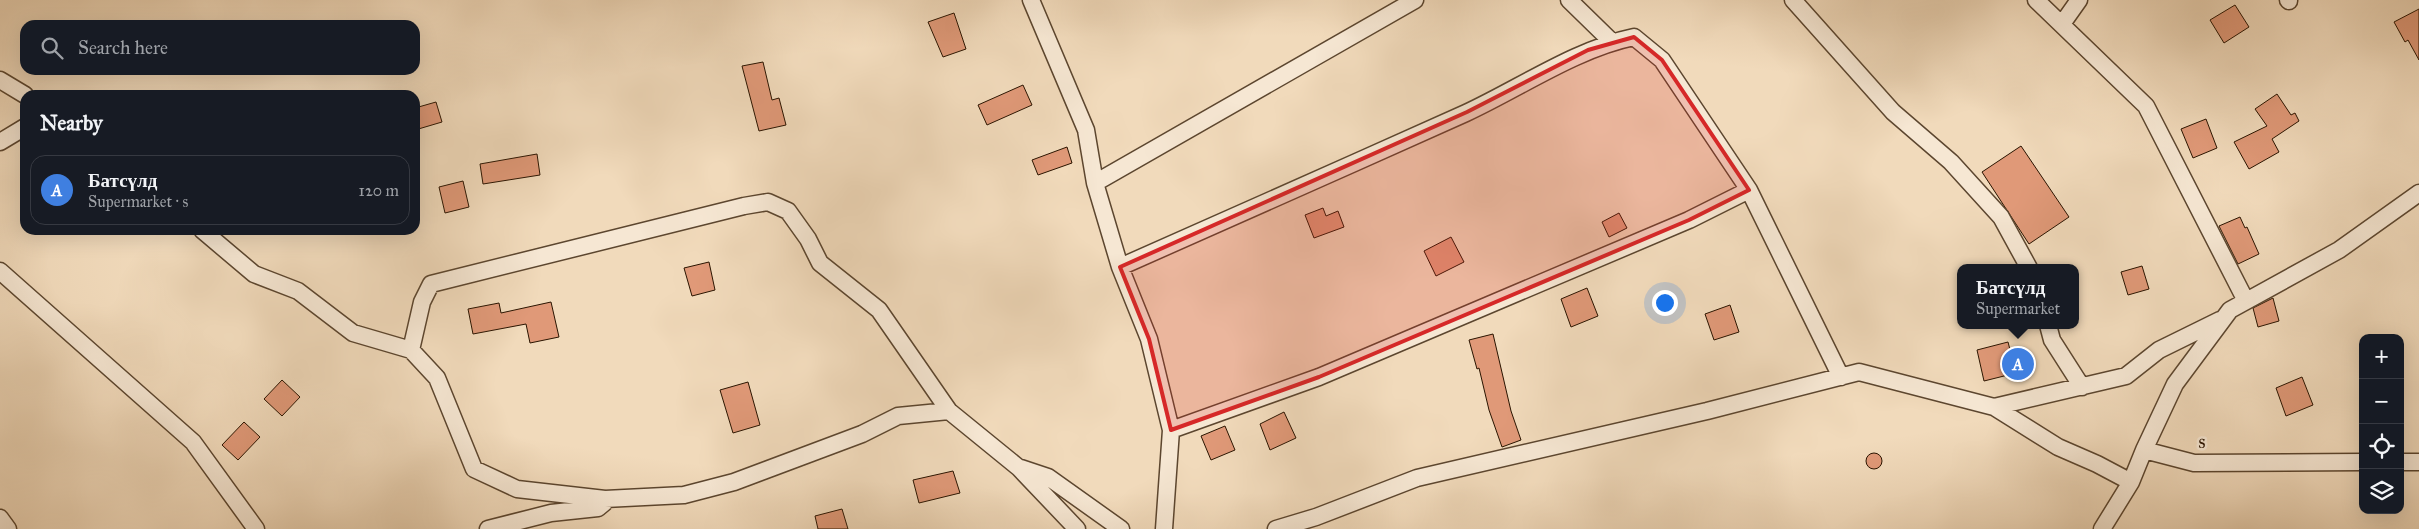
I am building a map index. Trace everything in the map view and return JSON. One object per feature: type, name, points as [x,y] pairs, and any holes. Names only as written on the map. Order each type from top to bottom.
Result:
[{"type":"street","points":[[1030,0],[1086,130],[1095,183],[1120,267],[1149,339],[1171,430],[1164,529]]},
{"type":"street","points":[[1095,183],[1415,0]]},
{"type":"street","points":[[1569,0],[1611,42]]},
{"type":"street","points":[[1793,0],[1893,112],[1951,162],[2001,217],[2027,264]]},
{"type":"street","points":[[2036,0],[2146,106],[2246,302]]},
{"type":"street","points":[[2062,24],[2079,0]]},
{"type":"street","points":[[1120,267],[1467,112],[1588,50],[1634,37],[1662,60],[1749,190],[1841,377]]},
{"type":"street","points":[[0,80],[20,92]]},
{"type":"street","points":[[0,142],[20,130]]},
{"type":"street","points":[[1171,430],[1319,377],[1689,220],[1749,190]]},
{"type":"street","points":[[2102,529],[2131,482],[2175,384],[2230,310],[2339,250],[2419,193]]},
{"type":"street","points":[[411,350],[422,302],[431,284],[735,208],[768,202],[788,211],[808,239],[820,263],[879,310],[949,411],[985,438],[1019,468],[1078,529]]},
{"type":"street","points":[[208,235],[254,274],[298,291],[353,333],[411,350],[437,378],[474,469],[517,489],[610,499],[684,495],[752,476],[862,434],[898,416],[949,411]]},
{"type":"street","points":[[0,272],[193,442],[256,529]]},
{"type":"street","points":[[1994,407],[2126,376],[2159,350],[2224,318]]},
{"type":"street","points":[[2049,329],[2052,340],[2082,387]]},
{"type":"street","points":[[1276,529],[1316,517],[1417,478],[1707,411],[1859,372],[1994,407],[2058,447],[2097,464],[2131,482]]},
{"type":"street","name":"s","points":[[2144,450],[2194,463],[2359,462]]},
{"type":"street","points":[[2404,462],[2419,462]]},
{"type":"street","points":[[1019,468],[1048,478],[1121,529]]},
{"type":"street","points":[[488,529],[551,513],[598,508],[610,499]]},
{"type":"street","points":[[0,518],[8,529]]},
{"type":"street","points":[[239,529],[250,529]]},
{"type":"highlighted area","points":[[1634,37],[1662,60],[1749,190],[1689,220],[1319,377],[1171,430],[1149,339],[1120,267],[1467,112],[1588,50]]},
{"type":"building","points":[[2235,5],[2249,27],[2224,43],[2210,20]]},
{"type":"building","points":[[2419,9],[2419,60],[2408,40],[2405,42],[2394,22]]},
{"type":"building","points":[[954,13],[966,49],[943,57],[928,22]]},
{"type":"building","points":[[763,62],[772,100],[779,98],[786,125],[759,131],[742,66]]},
{"type":"building","points":[[1023,85],[1032,105],[987,125],[978,105]]},
{"type":"building","points":[[2277,94],[2291,115],[2295,113],[2299,121],[2272,139],[2279,152],[2249,169],[2234,142],[2267,126],[2255,109]]},
{"type":"building","points":[[436,102],[442,122],[420,129],[420,107]]},
{"type":"building","points":[[2206,119],[2217,148],[2193,158],[2181,129]]},
{"type":"building","points":[[2021,146],[2069,217],[2029,244],[1982,172]]},
{"type":"building","points":[[1067,147],[1072,163],[1038,175],[1032,160]]},
{"type":"building","points":[[537,154],[540,175],[483,184],[480,164]]},
{"type":"building","points":[[463,181],[469,207],[445,213],[439,187]]},
{"type":"building","points":[[1323,208],[1326,216],[1338,211],[1344,227],[1314,238],[1305,215]]},
{"type":"building","points":[[1619,213],[1627,228],[1609,237],[1602,222]]},
{"type":"building","points":[[2240,217],[2245,228],[2247,227],[2259,254],[2238,264],[2219,226]]},
{"type":"building","points":[[1451,237],[1464,262],[1436,276],[1424,251]]},
{"type":"building","points":[[709,262],[715,290],[692,296],[684,268]]},
{"type":"building","points":[[2142,266],[2149,289],[2128,295],[2121,272]]},
{"type":"building","points":[[1587,288],[1598,316],[1571,327],[1561,299]]},
{"type":"building","points":[[2273,298],[2279,321],[2258,327],[2253,308]]},
{"type":"building","points":[[551,302],[559,337],[530,343],[526,324],[473,334],[468,309],[499,303],[501,313]]},
{"type":"building","points":[[1730,305],[1739,332],[1714,340],[1705,314]]},
{"type":"building","points":[[1493,334],[1511,411],[1521,440],[1502,447],[1489,410],[1479,368],[1477,369],[1469,340]]},
{"type":"building","points":[[2008,342],[2016,373],[1984,381],[1977,350]]},
{"type":"building","points":[[2302,377],[2313,405],[2286,416],[2276,388]]},
{"type":"building","points":[[282,380],[300,397],[282,416],[264,399]]},
{"type":"building","points":[[748,382],[760,425],[733,433],[720,390]]},
{"type":"building","points":[[1284,412],[1296,438],[1270,450],[1260,424]]},
{"type":"building","points":[[244,422],[260,437],[238,460],[222,445]]},
{"type":"building","points":[[1225,426],[1235,450],[1211,460],[1201,436]]},
{"type":"building","points":[[1874,453],[1880,455],[1882,461],[1880,467],[1874,469],[1868,467],[1866,461],[1868,455]]},
{"type":"building","points":[[953,471],[960,493],[919,503],[913,480]]},
{"type":"building","points":[[842,509],[848,529],[818,529],[815,516]]},
{"type":"place","name":"Батсүлд","points":[[2018,364]]}]
